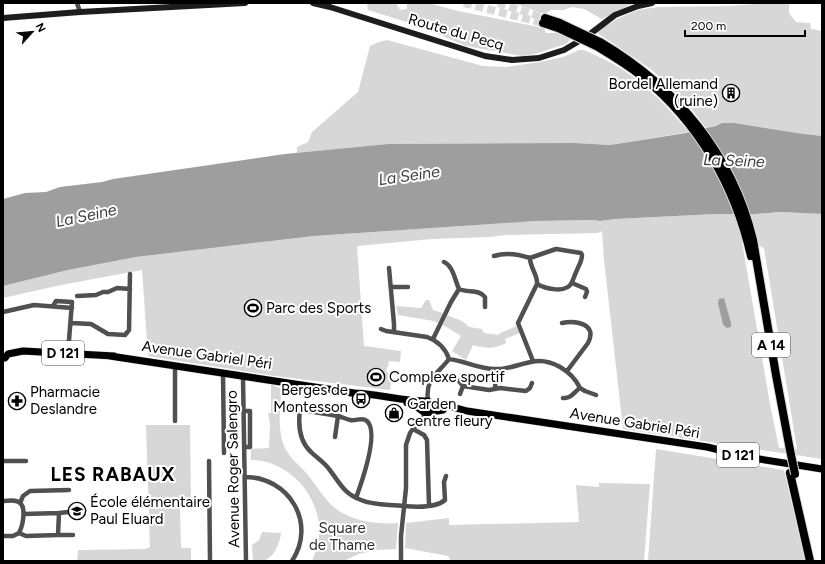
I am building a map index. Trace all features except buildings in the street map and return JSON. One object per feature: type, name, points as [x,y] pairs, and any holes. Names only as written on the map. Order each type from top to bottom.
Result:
[{"type":"highway","name":"A 14","points":[[544,20],[588,35],[621,54],[657,82],[684,108],[698,125],[726,170],[742,205],[750,240],[771,377],[788,450],[810,561]]},
{"type":"highway","name":"A 14","points":[[793,474],[815,561]]},
{"type":"main road","points":[[3,18],[80,12],[245,3]]},
{"type":"main road","name":"Route du Pecq","points":[[313,3],[485,56],[512,60],[539,58],[564,50],[586,37],[615,15],[638,6],[652,3]]},
{"type":"main road","name":"Avenue Gabriel Péri","points":[[5,353],[23,350],[140,358],[224,373]]},
{"type":"main road","name":"Avenue Gabriel Péri","points":[[110,356],[224,373],[263,378],[268,377],[300,385]]},
{"type":"main road","name":"Avenue Gabriel Péri","points":[[244,375],[350,392],[426,407],[467,411],[707,447],[753,458],[822,469]]},
{"type":"street","points":[[77,3],[80,12]]},
{"type":"street","points":[[494,256],[503,253],[530,258],[556,249],[581,253],[582,258],[572,283],[566,289],[563,290],[537,284]]},
{"type":"street","points":[[530,258],[537,284],[518,323],[533,361]]},
{"type":"street","points":[[444,262],[451,268],[459,289]]},
{"type":"street","points":[[389,268],[394,332]]},
{"type":"street","points":[[71,323],[91,324],[108,334],[125,335],[129,330],[130,274]]},
{"type":"street","points":[[572,283],[586,289],[587,292],[585,296]]},
{"type":"street","points":[[391,287],[408,287]]},
{"type":"street","points":[[77,296],[96,295],[117,288],[130,289]]},
{"type":"street","points":[[459,289],[483,294],[485,297],[485,307]]},
{"type":"street","points":[[433,339],[459,289]]},
{"type":"street","points":[[3,312],[34,305],[72,305],[68,353]]},
{"type":"street","points":[[562,323],[573,321],[586,325],[590,335],[590,340],[567,371]]},
{"type":"street","points":[[381,328],[394,332],[433,339],[441,344],[447,351],[449,359]]},
{"type":"street","points":[[449,359],[496,370],[533,361],[549,363],[567,371],[575,379],[580,388],[596,394]]},
{"type":"street","points":[[401,561],[401,536],[406,488],[406,445],[426,407],[429,380],[449,359]]},
{"type":"street","points":[[175,366],[175,421]]},
{"type":"street","points":[[495,389],[496,370]]},
{"type":"street","points":[[224,373],[224,453]]},
{"type":"street","name":"Avenue Roger Salengro","points":[[244,375],[246,561]]},
{"type":"street","points":[[459,381],[463,386],[489,390],[500,388],[526,392],[532,383]]},
{"type":"street","points":[[460,394],[463,386]]},
{"type":"street","points":[[563,398],[571,397],[580,388]]},
{"type":"street","points":[[290,408],[338,416],[351,420],[363,419],[368,422],[371,428],[370,451],[368,462],[356,498]]},
{"type":"street","points":[[300,410],[298,419],[300,434],[307,448],[326,465],[344,490],[356,498],[371,503],[404,506],[418,507],[436,504],[445,500],[444,482],[446,476]]},
{"type":"street","points":[[244,411],[250,412],[250,447],[244,447]]},
{"type":"street","points":[[335,437],[338,416]]},
{"type":"street","points":[[414,430],[424,435],[427,440],[429,505]]},
{"type":"street","points":[[3,462],[26,461]]},
{"type":"street","points":[[209,461],[210,561]]},
{"type":"street","points":[[245,477],[260,478],[274,484],[287,494],[293,502],[300,519],[301,531],[299,547],[292,561]]},
{"type":"street","points":[[20,503],[23,496],[30,491],[68,490]]},
{"type":"street","points":[[3,501],[17,501],[23,507],[24,514],[19,533],[13,536],[3,536]]},
{"type":"street","points":[[24,514],[69,512]]},
{"type":"street","points":[[58,535],[59,513]]},
{"type":"street","points":[[19,533],[26,536],[73,535]]},
{"type":"green space","points":[[367,3],[396,3],[400,10],[407,9],[407,3],[428,3],[458,11],[544,28],[546,33],[556,33],[568,37],[570,40],[566,44],[535,54],[522,56],[466,46],[416,25],[368,10]]},
{"type":"green space","points":[[513,3],[638,3],[632,4],[602,19],[584,9],[572,7],[564,10],[551,10],[545,14]]},
{"type":"green space","points":[[789,3],[789,13],[796,22],[810,23],[811,29],[822,31],[822,136],[734,123],[722,123],[706,128],[690,107],[652,70],[596,32],[617,19],[638,10],[658,7],[728,6]]},
{"type":"green space","points":[[387,40],[483,66],[507,67],[540,62],[563,57],[579,50],[584,50],[614,64],[641,84],[674,115],[689,132],[610,145],[575,143],[388,144],[297,153],[297,147],[308,142],[312,132],[358,92],[370,46]]},
{"type":"green space","points":[[781,212],[822,214],[822,459],[623,429],[602,231],[598,233],[506,235],[432,239],[357,246],[364,346],[401,351],[400,362],[389,361],[387,367],[386,372],[390,373],[390,376],[392,376],[390,390],[275,376],[148,356],[142,270],[61,285],[3,298],[3,286],[68,270],[136,257],[314,236],[536,221],[600,221],[716,214]],"holes":[[[757,239],[759,246],[764,248],[797,449],[779,448],[770,404],[742,242]]]},
{"type":"green space","points":[[426,300],[429,300],[433,310],[443,313],[438,323],[398,315],[396,306],[421,308]]},
{"type":"green space","points":[[447,315],[462,321],[469,327],[482,329],[484,333],[499,335],[500,333],[517,326],[520,333],[505,339],[506,343],[494,347],[486,348],[473,345],[466,360],[452,351],[461,336],[443,325]]},
{"type":"green space","name":"Square de Thame","points":[[271,384],[282,389],[280,427],[282,440],[289,455],[310,477],[326,499],[340,512],[368,522],[398,523],[396,549],[377,550],[359,554],[343,561],[312,561],[319,540],[319,523],[316,509],[310,496],[291,474],[279,467],[265,462],[251,460],[251,449],[269,448],[270,425],[268,413],[271,413]]},
{"type":"green space","points":[[146,425],[190,425],[191,507],[180,507],[181,548],[191,548],[191,561],[77,561],[78,550],[145,549],[150,547]]},
{"type":"green space","points":[[656,449],[784,470],[805,561],[648,561]]},
{"type":"green space","points":[[599,483],[650,484],[644,561],[451,561],[448,556],[405,548],[406,523],[449,518],[449,525],[579,522],[576,485],[599,487]]},
{"type":"green space","points":[[262,532],[281,533],[276,550],[270,557],[262,561],[253,561],[252,545],[259,540]]},
{"type":"water","name":"La Seine","points":[[722,123],[734,123],[822,136],[822,214],[781,212],[615,219],[600,221],[536,221],[314,236],[136,257],[68,270],[3,286],[3,199],[25,193],[46,192],[60,187],[285,154],[388,144],[575,143],[610,145],[686,133]]},
{"type":"water","points":[[724,298],[731,323],[731,327],[727,328],[723,325],[718,303],[719,299]]},
{"type":"tunnel","points":[[464,3],[543,23]]},
{"type":"tunnel","points":[[498,3],[545,18]]},
{"type":"place","name":"Bordel Allemand (ruine)","points":[[731,93]]},
{"type":"place","name":"Parc des Sports","points":[[253,308]]},
{"type":"place","name":"Complexe sportif","points":[[376,377]]},
{"type":"place","name":"Berges de Montesson","points":[[361,399]]},
{"type":"place","name":"Pharmacie Deslandre","points":[[17,401]]},
{"type":"place","name":"Garden centre fleury","points":[[394,413]]},
{"type":"place","name":"École élémentaire Paul Eluard","points":[[77,511]]},
{"type":"district","name":"LES RABAUX","points":[[113,474]]}]
